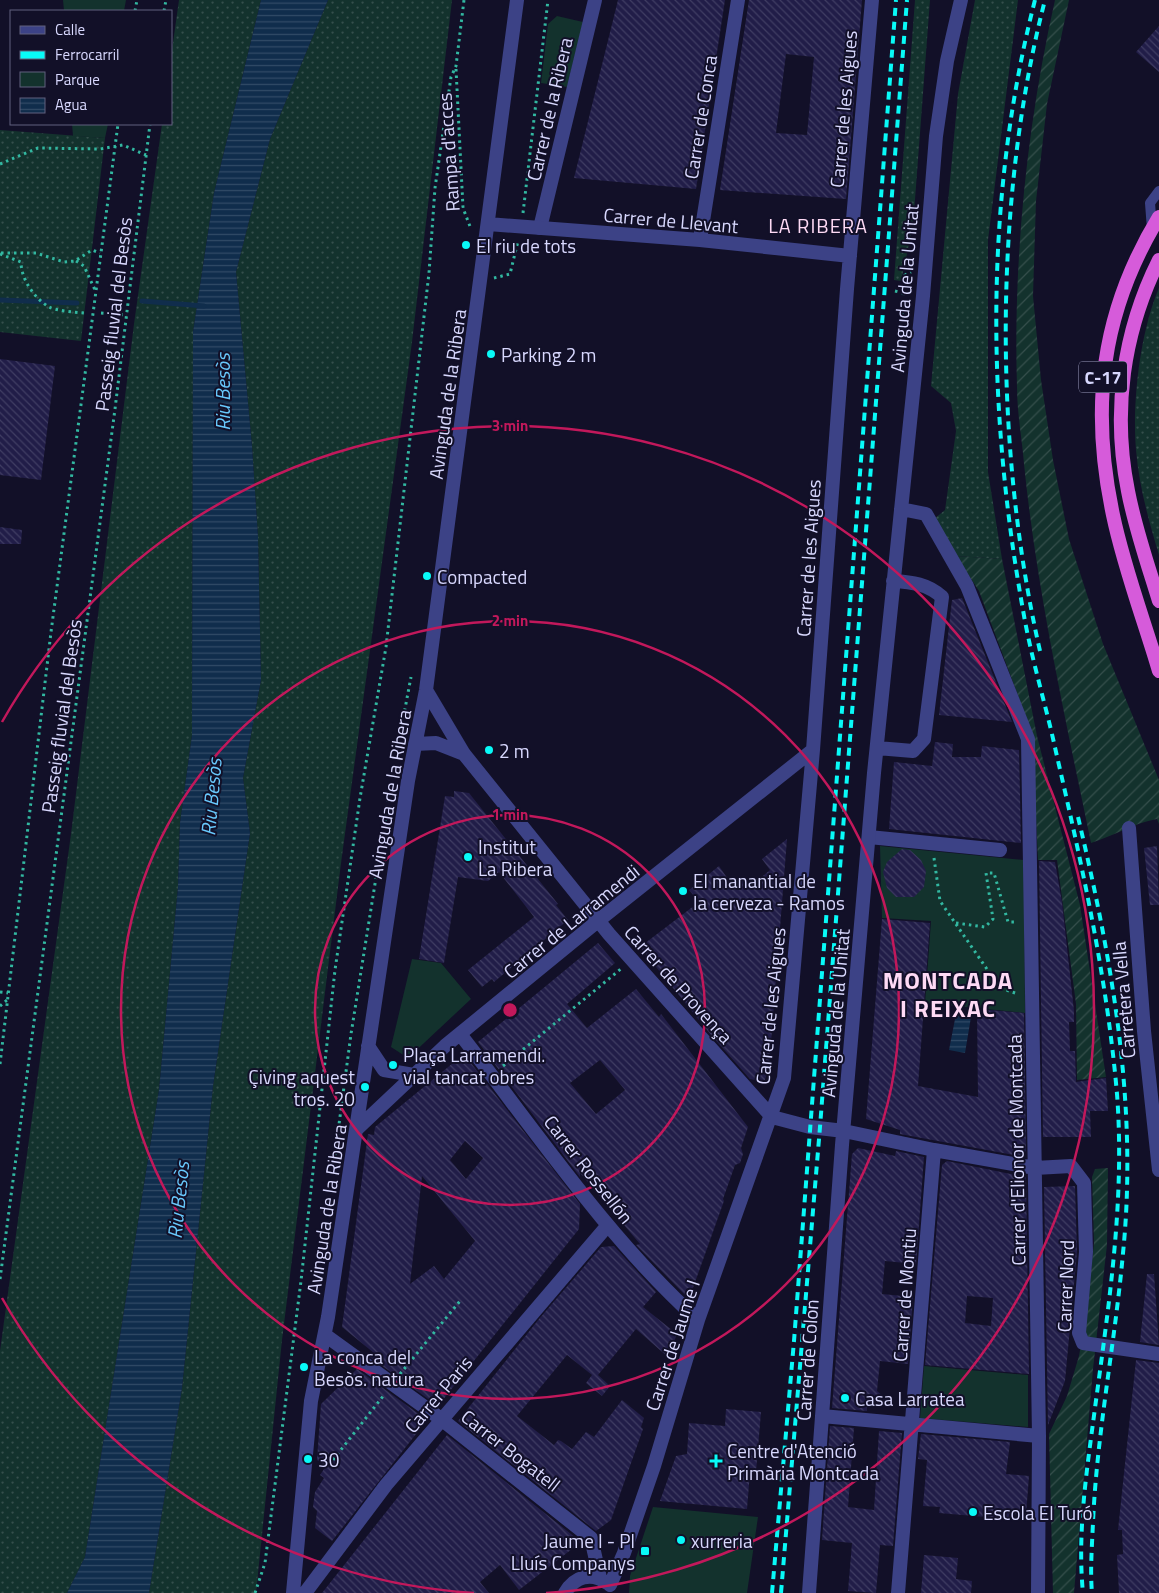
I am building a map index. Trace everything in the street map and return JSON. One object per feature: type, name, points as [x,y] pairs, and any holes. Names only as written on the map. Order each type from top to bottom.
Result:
[{"type":"highway","name":"C-17","points":[[1155,223],[1135,260],[1112,325],[1103,367],[1102,442],[1113,516],[1159,672]]},
{"type":"highway","name":"C-17","points":[[1159,260],[1146,287],[1130,340],[1122,380],[1120,413],[1121,451],[1127,490],[1159,601]]},
{"type":"street","name":"Avinguda de la Ribera","points":[[293,1593],[311,1401],[325,1335],[415,744],[426,690],[517,0]]},
{"type":"street","name":"Carrer de la Ribera","points":[[540,228],[594,0]]},
{"type":"street","name":"Carrer de Conca","points":[[700,240],[738,0]]},
{"type":"street","name":"Carrer de les Aigues","points":[[772,1117],[784,1078],[813,750],[850,256],[872,0]]},
{"type":"street","name":"Avinguda de la Unitat","points":[[844,1131],[877,748],[936,136],[947,61],[961,0]]},
{"type":"street","name":"Carrer de Llevant","points":[[488,224],[700,240],[850,256]]},
{"type":"street","name":"Carrer d'Elionor de Montcada","points":[[901,509],[926,514],[967,586],[1028,739],[1039,1436],[1038,1593]]},
{"type":"street","points":[[877,748],[913,751],[924,739],[942,598],[933,588],[909,582],[893,581]]},
{"type":"street","name":"Carrer de Provença","points":[[426,690],[464,754],[632,960],[772,1117]]},
{"type":"street","points":[[415,744],[436,743],[464,754]]},
{"type":"street","name":"Carrer de Larramendi","points":[[358,1128],[460,1034],[599,920],[813,750]]},
{"type":"street","name":"Carretera Vella","points":[[1129,828],[1154,1083],[1159,1170]]},
{"type":"street","points":[[869,837],[1000,850]]},
{"type":"street","name":"Carrer Rossellón","points":[[460,1034],[608,1225],[668,1293],[698,1320]]},
{"type":"street","points":[[368,1046],[384,1070],[414,1075]]},
{"type":"street","points":[[772,1117],[810,1127],[844,1131],[934,1150],[1035,1168]]},
{"type":"street","name":"Carrer de Jaume I","points":[[608,1585],[624,1554],[646,1490],[698,1320],[772,1117]]},
{"type":"street","name":"Carrer de Colon","points":[[809,1593],[844,1131]]},
{"type":"street","name":"Carrer de Montiu","points":[[898,1593],[934,1150]]},
{"type":"street","name":"Carrer Nord","points":[[1035,1168],[1071,1166],[1084,1183],[1086,1252],[1079,1334],[1083,1343],[1159,1354]]},
{"type":"street","name":"Carrer Paris","points":[[304,1593],[386,1485],[608,1225]]},
{"type":"street","name":"Carrer Bogatell","points":[[325,1335],[441,1419],[592,1538],[608,1585]]},
{"type":"street","points":[[822,1416],[1039,1436]]},
{"type":"street","points":[[565,1593],[570,1584],[582,1577],[608,1585]]},
{"type":"lane","points":[[1155,223],[1150,203],[1159,191]]},
{"type":"path","points":[[255,1593],[265,1563],[301,1281],[335,970],[360,798],[386,647],[429,273],[436,180],[451,77],[456,66],[464,0]]},
{"type":"path","points":[[481,279],[500,278],[510,274],[521,225],[548,0]]},
{"type":"path","name":"Rampa d'acces","points":[[456,66],[463,208],[473,234]]},
{"type":"path","points":[[0,1064],[50,642],[118,125]]},
{"type":"path","name":"Passeig fluvial del Besòs","points":[[0,1279],[127,314],[150,125]]},
{"type":"path","points":[[0,164],[38,148],[100,149],[123,145],[146,155]]},
{"type":"path","points":[[0,254],[36,252],[64,262],[75,261],[92,250],[100,253]]},
{"type":"path","points":[[0,254],[21,262],[21,273],[29,286],[50,307],[84,313]]},
{"type":"path","points":[[75,261],[84,266],[95,291]]},
{"type":"path","points":[[901,367],[898,361],[905,275]]},
{"type":"path","points":[[895,292],[903,293]]},
{"type":"path","points":[[101,313],[127,314]]},
{"type":"path","name":"Avinguda de la Ribera","points":[[340,1120],[354,1014],[391,784]]},
{"type":"path","points":[[935,844],[934,860],[940,901],[1000,988],[1018,994]]},
{"type":"path","points":[[955,922],[985,927],[993,918],[986,873],[994,873],[1008,922],[1032,922]]},
{"type":"path","points":[[492,1075],[632,960]]},
{"type":"path","points":[[0,992],[8,993]]},
{"type":"path","points":[[0,1006],[8,1000]]},
{"type":"green space","points":[[63,0],[126,0],[124,10],[64,10]]},
{"type":"green space","points":[[179,0],[261,0],[214,193],[193,332],[192,735],[180,823],[178,887],[159,1090],[85,1557],[67,1593],[0,1593],[0,1351],[71,834],[134,324],[162,125],[172,125],[172,50]]},
{"type":"green space","points":[[328,0],[452,0],[412,342],[341,863],[282,1340],[256,1593],[149,1593],[182,1388],[213,1086],[250,833],[243,778],[261,680],[258,537],[252,446],[236,272],[270,139]]},
{"type":"green space","points":[[915,0],[930,0],[913,226],[901,281],[894,280]]},
{"type":"green space","points":[[975,0],[1018,0],[988,240],[988,472],[1002,559],[956,556],[934,519],[945,510],[956,431],[951,403],[931,386],[958,94]]},
{"type":"green space","points":[[1055,0],[1069,0],[1047,104],[1036,201],[1033,296],[1041,380],[1053,460],[1069,539],[1103,644],[1159,780],[1159,824],[1157,819],[1148,821],[1091,843],[1036,560],[1017,397],[1017,290],[1024,192],[1037,95]]},
{"type":"green space","points":[[557,16],[583,22],[567,87],[541,83],[548,24]]},
{"type":"green space","points":[[72,125],[108,125],[105,138],[73,136]]},
{"type":"green space","points":[[0,130],[105,138],[81,341],[0,332]]},
{"type":"green space","points":[[1159,288],[1159,555],[1148,517],[1137,463],[1135,411],[1142,346],[1152,306]]},
{"type":"green space","points":[[956,556],[1002,559],[1037,736],[1080,905],[1106,1077],[1077,1080],[1076,1004],[1057,860],[1038,860],[1032,733],[979,591]]},
{"type":"green space","points":[[880,846],[1024,860],[1025,1013],[925,1003],[931,921],[882,918]]},
{"type":"green space","points":[[412,959],[441,963],[471,999],[408,1058],[391,1047]]},
{"type":"green space","points":[[1108,1168],[1107,1245],[1093,1369],[1074,1593],[1053,1593],[1049,1434],[1067,1396],[1079,1356],[1086,1315],[1094,1243],[1092,1177],[1095,1169]]},
{"type":"green space","points":[[924,1366],[1028,1375],[1028,1427],[920,1418]]},
{"type":"green space","points":[[653,1507],[758,1517],[747,1593],[629,1593],[630,1576]]},
{"type":"water","name":"Riu Besòs","points":[[261,0],[328,0],[270,139],[236,272],[252,446],[258,537],[261,680],[243,778],[250,833],[213,1086],[182,1388],[149,1593],[67,1593],[85,1557],[159,1090],[178,887],[180,823],[192,735],[193,332],[214,193]]},
{"type":"water","points":[[956,1014],[971,1017],[965,1053],[949,1050]]},
{"type":"building","points":[[618,0],[725,0],[696,189],[574,178]]},
{"type":"building","points":[[749,0],[862,0],[846,199],[720,190]],"holes":[[[786,54],[814,57],[807,135],[776,133]]]},
{"type":"building","points":[[1159,26],[1159,72],[1136,52]]},
{"type":"building","points":[[0,359],[55,366],[41,480],[0,475]]},
{"type":"building","points":[[0,527],[22,530],[21,544],[0,544]]},
{"type":"building","points":[[962,598],[1012,722],[939,715],[952,600]]},
{"type":"building","points":[[935,742],[953,744],[952,757],[981,757],[982,746],[1019,750],[1021,843],[889,829],[894,762],[932,766]]},
{"type":"building","points":[[454,791],[469,793],[558,904],[556,905],[568,920],[494,982],[492,979],[482,987],[468,970],[534,917],[499,872],[488,881],[458,877],[444,963],[419,959],[445,796],[454,797]]},
{"type":"building","points":[[787,839],[769,1068],[764,1082],[750,1079],[711,1035],[640,947],[699,902],[689,890],[719,866],[732,885],[743,877],[750,887],[770,870],[762,859]]},
{"type":"building","points":[[1157,846],[1159,905],[1150,905],[1144,848]]},
{"type":"building","points":[[902,849],[910,850],[921,860],[926,871],[924,887],[914,897],[896,897],[887,888],[883,872],[887,862]]},
{"type":"building","points":[[1039,861],[1055,862],[1062,902],[1074,1011],[1074,1022],[1069,1022],[1070,1051],[1075,1051],[1076,1082],[1106,1078],[1108,1111],[1090,1111],[1091,1137],[1043,1137]]},
{"type":"building","points":[[882,919],[930,923],[918,1086],[978,1097],[977,1009],[1024,1013],[1026,1151],[1019,1156],[900,1134],[900,1130],[866,1119]]},
{"type":"building","points":[[598,943],[615,963],[567,1004],[587,1028],[636,989],[659,1017],[661,1014],[748,1127],[741,1148],[743,1154],[740,1163],[735,1165],[689,1299],[636,1245],[640,1244],[580,1173],[580,1177],[478,1042]],"holes":[[[600,1060],[625,1090],[596,1114],[570,1083]]]},
{"type":"building","points":[[464,1054],[580,1204],[579,1229],[438,1406],[370,1357],[374,1353],[342,1327],[368,1134],[374,1135],[375,1127]],"holes":[[[465,1141],[483,1158],[466,1179],[450,1160]],[[422,1176],[475,1241],[444,1279],[434,1266],[410,1284]]]},
{"type":"building","points":[[858,1148],[895,1156],[896,1151],[924,1157],[916,1264],[885,1261],[882,1294],[913,1297],[908,1364],[880,1361],[877,1391],[889,1401],[881,1406],[867,1405],[867,1411],[832,1408],[852,1154]]},
{"type":"building","points":[[947,1161],[1026,1177],[1029,1374],[925,1365],[942,1165]],"holes":[[[967,1296],[993,1298],[991,1326],[965,1323]]]},
{"type":"building","points":[[1075,1186],[1077,1252],[1065,1381],[1048,1425],[1044,1187]]},
{"type":"building","points":[[614,1246],[656,1292],[643,1307],[677,1334],[668,1357],[636,1329],[598,1375],[610,1386],[602,1396],[586,1383],[592,1375],[567,1355],[517,1416],[554,1445],[558,1440],[572,1449],[586,1432],[594,1437],[622,1400],[644,1418],[641,1427],[643,1429],[611,1520],[596,1531],[458,1421],[539,1319],[601,1247]]},
{"type":"building","points":[[1147,1274],[1154,1274],[1159,1345],[1140,1342]]},
{"type":"building","points":[[1136,1360],[1159,1363],[1159,1593],[1119,1593],[1117,1555],[1123,1554],[1122,1530],[1118,1530]]},
{"type":"building","points":[[357,1369],[427,1420],[332,1541],[315,1528],[317,1511],[313,1507],[315,1492],[324,1478],[320,1475],[326,1466],[317,1460],[321,1404]]},
{"type":"building","name":"Centre d'Atenció Primària Montcada","points":[[726,1409],[761,1412],[756,1472],[750,1472],[747,1509],[660,1501],[676,1456],[687,1454],[689,1423],[725,1426]]},
{"type":"building","points":[[830,1426],[854,1428],[848,1507],[874,1510],[879,1431],[902,1433],[893,1546],[880,1545],[876,1593],[848,1591],[852,1543],[822,1540]]},
{"type":"building","points":[[921,1434],[1010,1442],[1006,1474],[1029,1476],[1026,1515],[1009,1514],[1009,1519],[939,1513],[940,1507],[923,1506],[927,1460],[918,1459]]},
{"type":"building","points":[[447,1435],[581,1542],[519,1590],[500,1565],[480,1582],[489,1593],[322,1593]]},
{"type":"building","points":[[924,1555],[958,1558],[956,1579],[972,1581],[971,1593],[921,1593]]},
{"type":"waterway","points":[[0,300],[77,303]]},
{"type":"waterway","points":[[142,301],[204,306]]},
{"type":"railway","points":[[772,1593],[794,1341],[896,0]]},
{"type":"railway","points":[[781,1593],[820,1127],[907,0]]},
{"type":"railway","points":[[1035,0],[1018,75],[999,227],[996,304],[1003,458],[1011,534],[1026,628],[1052,734],[1093,922],[1113,1051],[1119,1134],[1119,1173],[1114,1251],[1082,1524],[1081,1570],[1083,1593]]},
{"type":"railway","points":[[1040,651],[1025,574],[1014,493],[1008,409],[1006,325],[1008,241],[1016,158],[1028,77],[1045,0]]},
{"type":"railway","points":[[1078,817],[1111,979],[1119,1033],[1127,1143],[1127,1198],[1123,1253],[1095,1488],[1091,1558],[1092,1593]]},
{"type":"place","name":"El riu de tots","points":[[466,245]]},
{"type":"place","name":"Parking 2 m","points":[[491,354]]},
{"type":"place","name":"Compacted","points":[[427,576]]},
{"type":"place","name":"2 m","points":[[489,750]]},
{"type":"place","name":"Institut La Ribera","points":[[468,857]]},
{"type":"place","name":"El manantial de la cerveza - Ramos","points":[[683,891]]},
{"type":"place","name":"Plaça Larramendi. vial tancat obres","points":[[393,1065]]},
{"type":"place","name":"Çiving aquest tros. 20","points":[[365,1087]]},
{"type":"place","name":"La conca del Besòs. natura","points":[[304,1367]]},
{"type":"place","name":"Casa Larratea","points":[[845,1398]]},
{"type":"place","name":"30","points":[[308,1459]]},
{"type":"place","name":"Centre d'Atenció Primària Montcada","points":[[716,1461]]},
{"type":"place","name":"Escola El Turó","points":[[973,1512]]},
{"type":"place","name":"xurreria","points":[[681,1540]]},
{"type":"place","name":"Jaume I - Pl Lluís Companys","points":[[645,1551]]},
{"type":"district","name":"LA RIBERA","points":[[818,225]]},
{"type":"district","name":"MONTCADA I REIXAC","points":[[948,994]]}]
